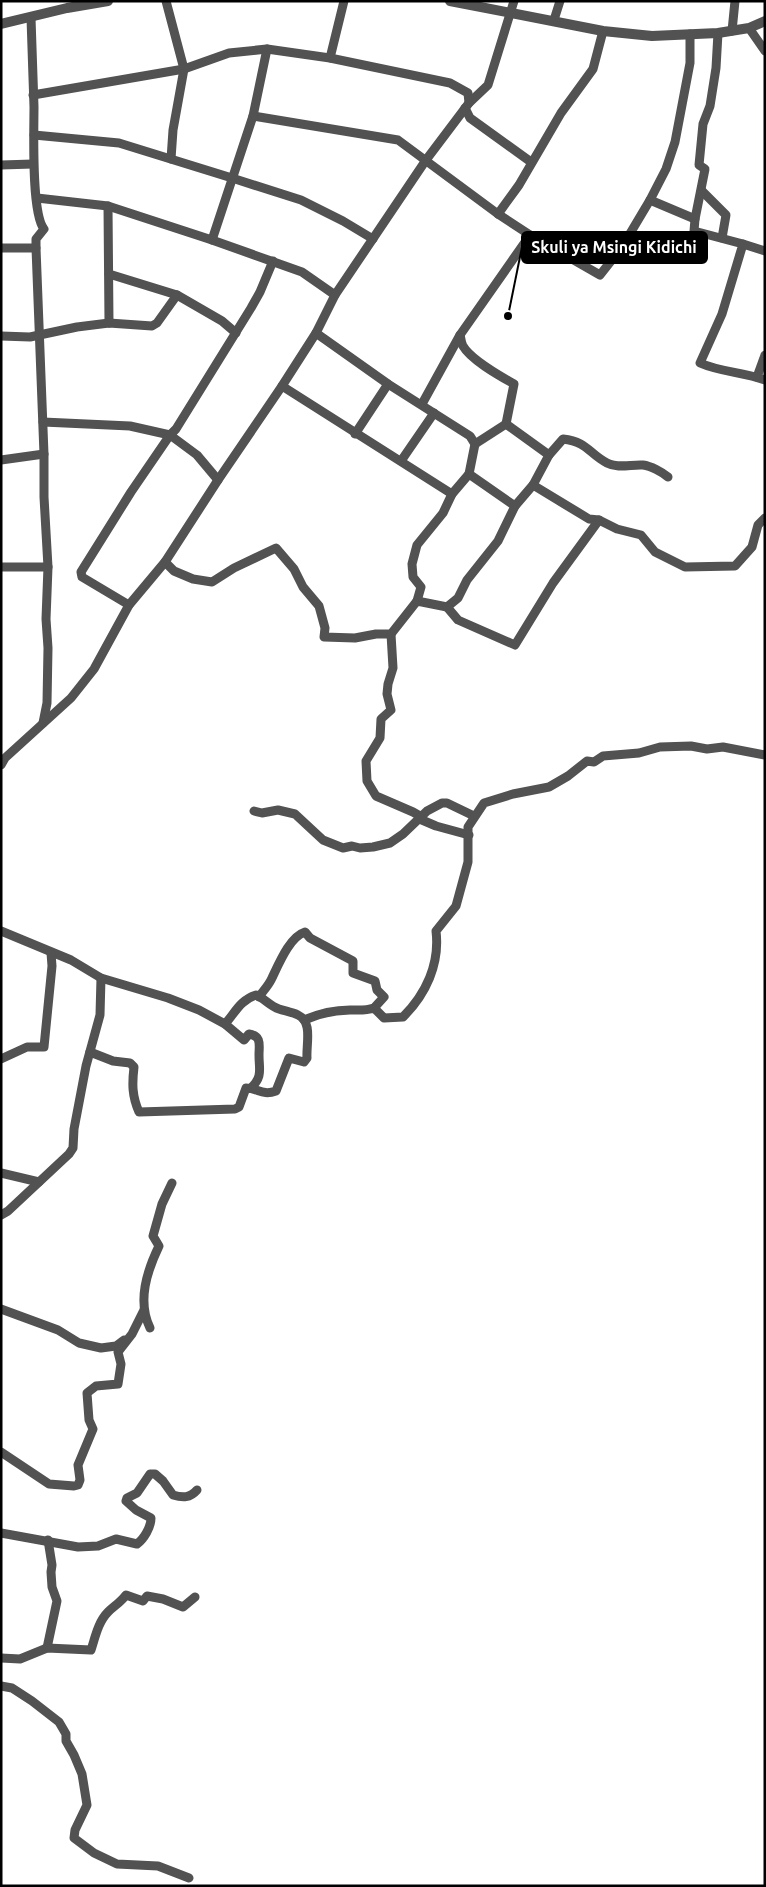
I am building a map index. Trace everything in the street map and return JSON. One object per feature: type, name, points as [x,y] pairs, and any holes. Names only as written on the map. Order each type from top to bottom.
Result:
[{"type":"street","points":[[1,24],[67,8],[108,1]]},
{"type":"street","points":[[166,1],[184,69],[170,159]]},
{"type":"street","points":[[330,58],[344,1]]},
{"type":"street","points":[[450,1],[485,7],[510,14],[554,20],[603,30],[652,36],[718,33],[749,28],[765,21]]},
{"type":"street","points":[[1,765],[4,758],[71,698],[94,670],[129,605],[166,562],[218,480],[282,386],[316,333],[336,296],[426,160],[467,106],[488,85],[514,1]]},
{"type":"street","points":[[554,20],[560,1]]},
{"type":"street","points":[[732,31],[735,1]]},
{"type":"street","points":[[31,18],[34,164],[39,220],[44,228],[36,240],[38,336],[48,567],[46,619],[48,648],[47,702],[44,722]]},
{"type":"street","points":[[749,28],[765,51]]},
{"type":"street","points":[[498,214],[519,185],[561,113],[594,70],[603,30]]},
{"type":"street","points":[[718,33],[716,68],[710,106],[703,124],[699,165],[705,169],[694,231],[765,251]]},
{"type":"street","points":[[253,116],[398,140],[498,214],[530,235],[600,275],[622,247],[666,169],[675,142],[690,63],[690,34]]},
{"type":"street","points":[[34,95],[184,69],[229,52],[267,49],[330,58],[450,83],[468,93],[467,106],[470,118],[531,162]]},
{"type":"street","points":[[212,240],[253,116],[267,49]]},
{"type":"street","points":[[34,135],[119,143],[301,200],[374,239]]},
{"type":"street","points":[[1,165],[34,164]]},
{"type":"street","points":[[702,191],[726,215],[722,238]]},
{"type":"street","points":[[37,198],[108,206],[212,240],[273,260],[302,272],[336,296]]},
{"type":"street","points":[[650,200],[695,219]]},
{"type":"street","points":[[108,206],[109,323]]},
{"type":"street","points":[[422,404],[460,335],[530,235]]},
{"type":"street","points":[[743,244],[722,314],[700,363],[714,369],[737,372],[761,379],[765,355]]},
{"type":"street","points":[[1,248],[36,248]]},
{"type":"street","points":[[129,605],[82,577],[81,572],[131,492],[176,429],[236,333],[260,292],[273,260]]},
{"type":"street","points":[[109,274],[177,295],[222,321],[236,333]]},
{"type":"street","points":[[1,336],[30,337],[77,327],[109,323],[152,326],[157,323],[177,295]]},
{"type":"street","points":[[316,333],[388,384],[470,436],[475,444],[469,474],[452,494],[443,513],[417,545],[412,564],[413,577],[421,588],[417,601],[391,634],[393,668],[387,694],[391,710],[381,719],[380,738],[366,761],[367,781],[376,796],[420,816],[422,820],[436,826],[469,835]]},
{"type":"street","points":[[460,335],[462,346],[468,352],[492,372],[514,384],[506,424],[475,444]]},
{"type":"street","points":[[356,434],[388,384]]},
{"type":"street","points":[[282,386],[452,494]]},
{"type":"street","points":[[401,461],[434,413]]},
{"type":"street","points":[[42,422],[130,426],[170,435],[197,455],[218,480]]},
{"type":"street","points":[[506,424],[549,455]]},
{"type":"street","points":[[448,607],[458,598],[467,580],[498,541],[515,506],[532,485],[549,455],[563,440],[575,440],[587,446],[608,463],[615,466],[645,465],[668,477]]},
{"type":"street","points":[[1,460],[44,454]]},
{"type":"street","points":[[469,474],[515,506]]},
{"type":"street","points":[[532,485],[589,519],[599,520],[617,529],[642,535],[655,552],[684,566],[735,566],[752,547],[758,526],[765,518]]},
{"type":"street","points":[[417,601],[448,607],[458,620],[515,645],[553,583],[599,520]]},
{"type":"street","points":[[166,562],[174,571],[193,579],[212,582],[234,568],[276,548],[294,569],[303,587],[319,606],[324,637],[355,638],[376,634],[391,634]]},
{"type":"street","points":[[1,567],[48,567]]},
{"type":"street","points":[[374,1008],[384,1018],[403,1017],[416,1004],[424,990],[438,947],[436,931],[456,906],[463,884],[468,862],[468,827],[484,804],[513,794],[548,787],[568,776],[587,760],[594,762],[603,756],[639,753],[660,747],[691,746],[707,749],[740,750],[765,756]]},
{"type":"street","points":[[254,811],[262,813],[278,810],[295,814],[323,840],[343,848],[352,846],[360,848],[373,847],[390,843],[403,834],[420,816],[436,806],[447,803],[474,816]]},
{"type":"street","points":[[1,931],[71,960],[101,978],[168,998],[199,1010],[225,1024],[244,1040],[249,1034],[255,1035],[259,1039],[261,1073],[251,1088]]},
{"type":"street","points":[[260,997],[270,981],[280,958],[300,934],[305,932],[310,938],[353,961],[353,973],[375,981],[377,990],[384,997],[374,1008],[365,1011],[348,1010],[317,1014],[304,1020]]},
{"type":"street","points":[[1,1059],[27,1047],[44,1047],[52,966],[51,952]]},
{"type":"street","points":[[1,1215],[8,1211],[70,1154],[86,1066],[100,1015],[101,978]]},
{"type":"street","points":[[90,1052],[113,1061],[130,1063],[134,1067],[132,1082],[133,1099],[139,1112],[235,1109],[239,1107],[246,1088],[263,1093],[276,1091],[289,1058],[304,1062],[307,1058],[306,1046],[308,1035],[304,1020],[299,1015],[273,1006],[256,995],[245,1000],[225,1024]]},
{"type":"street","points":[[1,1173],[39,1182]]},
{"type":"street","points":[[150,1328],[144,1310],[143,1299],[150,1265],[159,1246],[153,1236],[162,1204],[172,1183]]},
{"type":"street","points":[[1,1309],[52,1328],[79,1343],[90,1346],[101,1348],[116,1346],[132,1334]]},
{"type":"street","points":[[1,1452],[48,1484],[78,1485],[80,1480],[78,1465],[93,1429],[89,1420],[87,1393],[96,1386],[118,1384],[121,1364],[118,1352],[132,1334],[144,1310]]},
{"type":"street","points":[[1,1533],[48,1540],[78,1547],[98,1546],[116,1538],[137,1544],[140,1543],[148,1531],[151,1518],[136,1510],[126,1501],[127,1498],[137,1493],[150,1474],[155,1474],[160,1478],[173,1495],[192,1496],[197,1490]]},
{"type":"street","points":[[47,1648],[57,1601],[52,1587],[50,1572],[52,1565],[48,1540]]},
{"type":"street","points":[[1,1658],[20,1659],[47,1648],[90,1650],[104,1617],[126,1595],[143,1601],[147,1596],[163,1599],[183,1607],[195,1597]]},
{"type":"street","points":[[1,1686],[12,1688],[32,1701],[59,1722],[66,1734],[66,1741],[74,1754],[82,1774],[87,1805],[75,1830],[74,1838],[94,1853],[117,1864],[158,1866],[189,1878]]},
{"type":"place","name":"Skuli ya Msingi Kidichi","points":[[508,316]]}]
